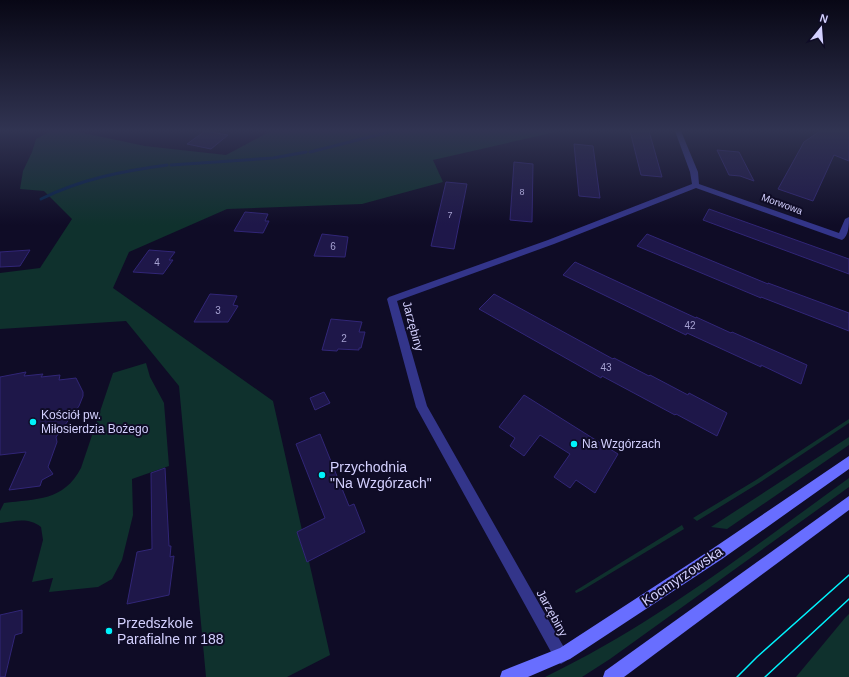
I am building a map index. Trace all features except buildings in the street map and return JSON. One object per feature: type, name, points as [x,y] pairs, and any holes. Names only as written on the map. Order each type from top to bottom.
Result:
[{"type":"main road","name":"Kocmyrzowska","points":[[508,677],[561,656],[716,554],[849,462]]},
{"type":"main road","points":[[611,677],[849,502]]},
{"type":"street","points":[[690,163],[694,172],[696,185]]},
{"type":"street","name":"Morwowa","points":[[696,185],[842,238],[849,219]]},
{"type":"street","name":"Jarzębiny","points":[[561,656],[422,408],[392,300],[551,242],[696,185]]},
{"type":"green space","points":[[27,163],[434,163],[443,182],[362,204],[227,209],[129,252],[113,288],[273,401],[330,655],[287,677],[206,677],[179,386],[126,321],[0,329],[0,273],[40,268],[72,219],[44,191],[20,189],[23,171]]},
{"type":"green space","points":[[146,363],[150,377],[164,403],[169,466],[132,479],[133,515],[122,560],[112,579],[98,587],[49,592],[53,578],[32,582],[43,540],[41,527],[27,521],[0,523],[0,511],[4,503],[38,499],[58,493],[74,479],[81,468],[113,373]]},
{"type":"green space","points":[[849,419],[849,423],[759,483],[697,521],[693,518],[756,480]]},
{"type":"green space","points":[[849,437],[849,445],[727,529],[711,527]]},
{"type":"green space","points":[[849,478],[849,487],[610,659],[582,677],[545,677],[625,634],[664,609],[739,558]]},
{"type":"green space","points":[[682,525],[684,529],[576,593],[575,591]]},
{"type":"green space","points":[[849,614],[849,677],[796,677],[845,618]]},
{"type":"waterway","points":[[171,165],[206,163]]},
{"type":"waterway","points":[[41,199],[87,181],[134,170],[167,165]]},
{"type":"tram line","points":[[737,677],[757,657],[849,575]]},
{"type":"tram line","points":[[765,677],[849,599]]},
{"type":"place","name":"Kościół pw. Miłosierdzia Bożego","points":[[33,422]]},
{"type":"place","name":"Na Wzgórzach","points":[[574,444]]},
{"type":"place","name":"Przychodnia \"Na Wzgórzach\"","points":[[322,475]]},
{"type":"place","name":"Przedszkole Parafialne nr 188","points":[[109,631]]}]
